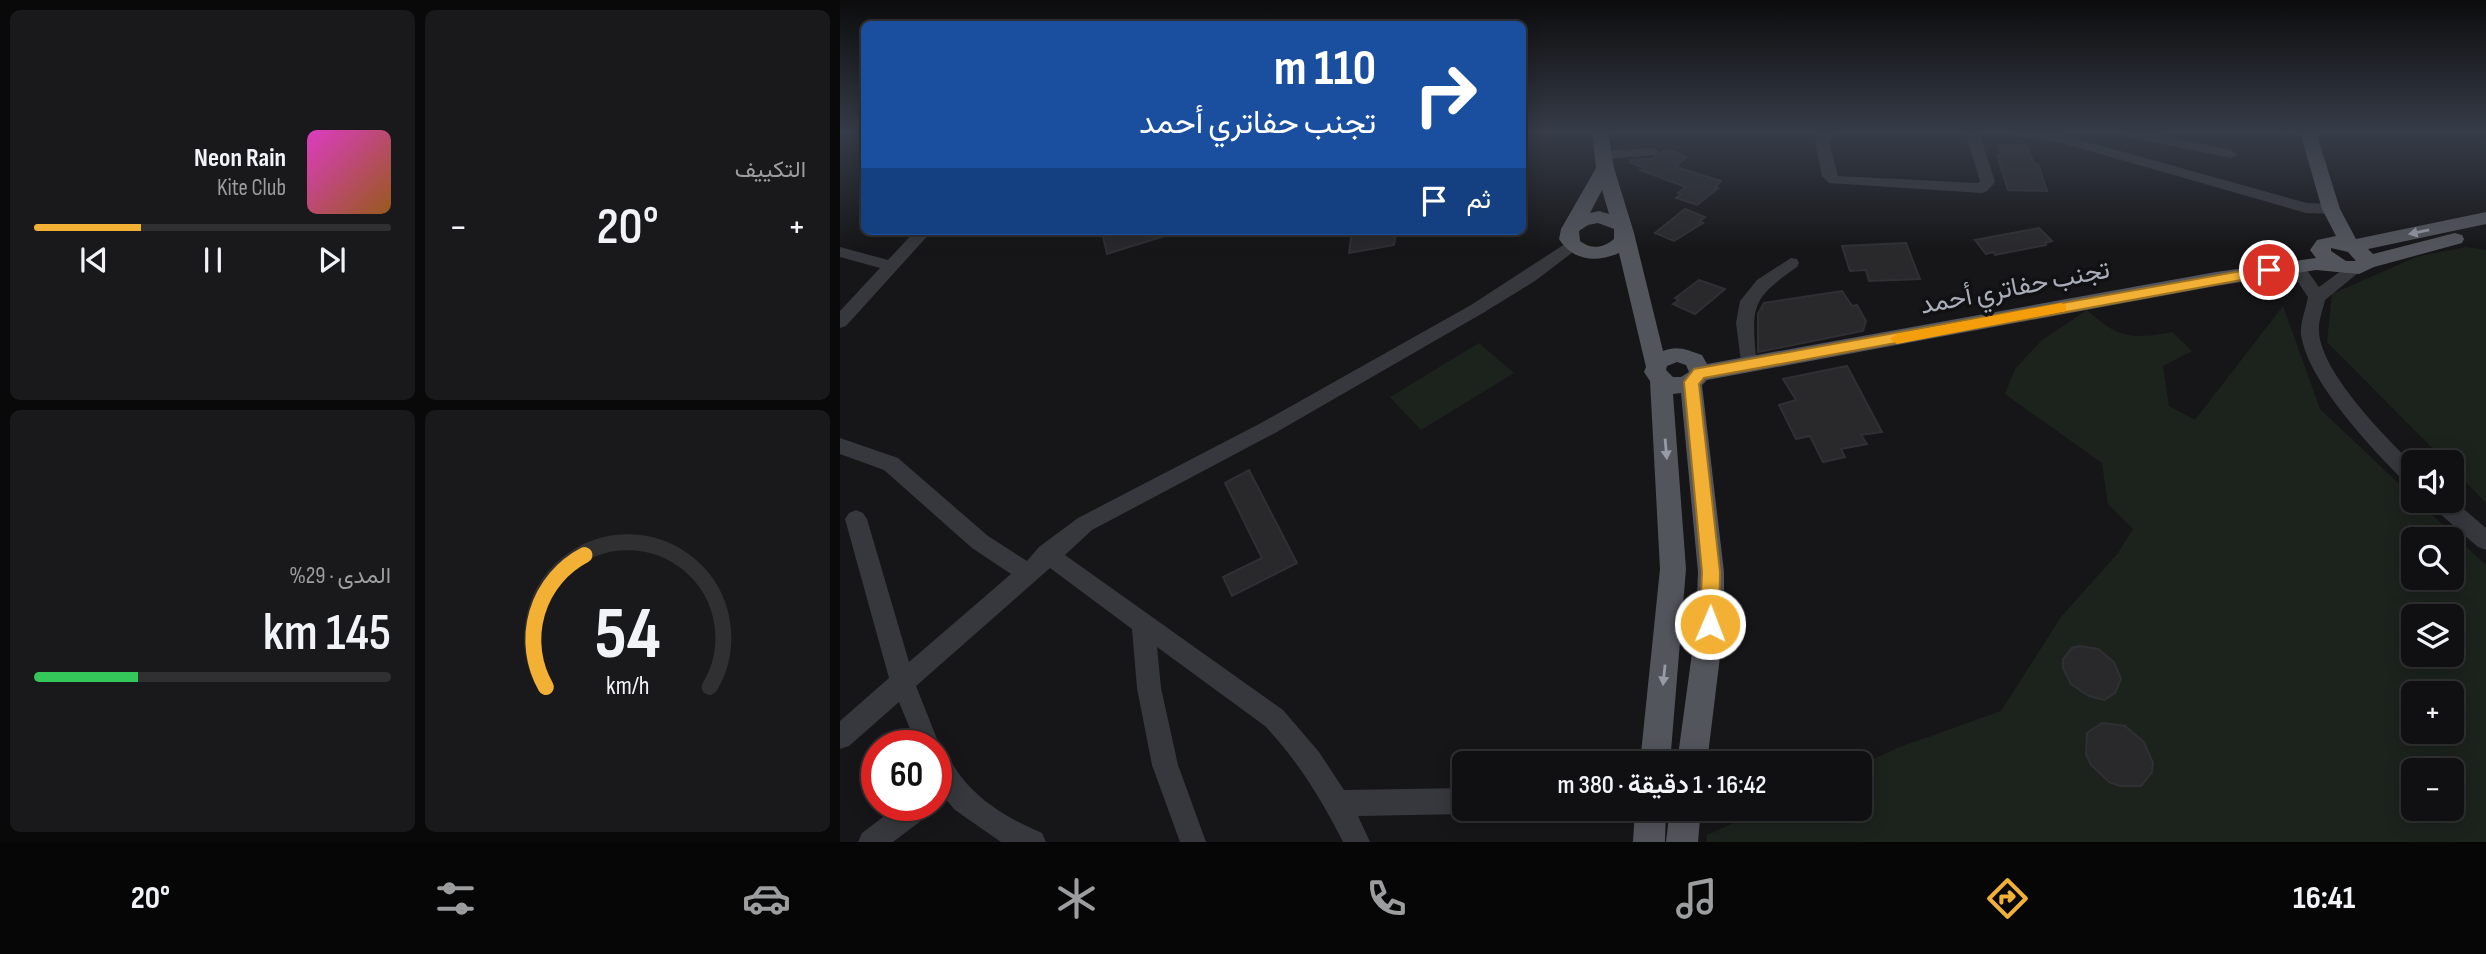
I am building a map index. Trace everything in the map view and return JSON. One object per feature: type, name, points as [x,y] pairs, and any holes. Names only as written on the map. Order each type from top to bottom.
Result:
[{"type":"main road","points":[[1601,171],[1568,234],[1579,249],[1633,274]]},
{"type":"main road","points":[[1607,171],[1645,319],[1662,367],[1672,385],[1695,372]]},
{"type":"main road","points":[[2320,171],[2331,209],[2351,246],[2362,254],[2354,266],[2326,259],[2325,246],[2331,209]]},
{"type":"main road","points":[[1575,224],[1599,217],[1623,231]]},
{"type":"main road","points":[[2351,246],[2454,224],[2484,229]]},
{"type":"main road","name":"تجنب حفاتري أحمد","points":[[1695,372],[2295,266],[2354,266],[2484,229]]},
{"type":"main road","points":[[1579,249],[1612,251],[1623,231]]},
{"type":"main road","name":"تجنب حفاتري أحمد","points":[[1695,372],[1747,357],[2325,246],[2351,246]]},
{"type":"main road","points":[[1662,367],[1682,354],[1695,372],[1711,572],[1710,624],[1694,751]]},
{"type":"main road","points":[[1656,751],[1673,569],[1662,367]]},
{"type":"main road","points":[[1649,842],[1650,821]]},
{"type":"main road","points":[[1682,842],[1684,821]]},
{"type":"street","points":[[1828,171],[1834,180],[1982,188],[1988,182],[1985,171]]},
{"type":"street","points":[[2177,171],[2306,208],[2331,209]]},
{"type":"street","points":[[840,322],[920,235]]},
{"type":"street","points":[[840,737],[1047,554],[1085,524],[1268,428],[1579,249]]},
{"type":"street","points":[[840,252],[891,266]]},
{"type":"street","points":[[1747,357],[1742,316],[1748,299],[1791,263]]},
{"type":"street","points":[[2295,266],[2317,297]]},
{"type":"street","points":[[2354,266],[2317,297],[2310,334],[2316,354],[2348,403],[2401,463]]},
{"type":"street","points":[[840,446],[891,464],[980,542],[1027,573]]},
{"type":"street","points":[[2453,513],[2486,541]]},
{"type":"street","points":[[856,519],[903,684],[923,730]]},
{"type":"street","points":[[1047,554],[1274,718],[1288,731],[1337,803],[1357,842]]},
{"type":"street","points":[[1143,624],[1149,688],[1165,765],[1193,842]]},
{"type":"street","points":[[952,796],[1008,833],[1033,842]]},
{"type":"street","points":[[1337,803],[1452,801]]},
{"type":"street","points":[[871,842],[899,821]]},
{"type":"shaded area","points":[[2466,247],[2486,250],[2486,503],[2464,480],[2464,450],[2434,450],[2327,342],[2332,294],[2416,257]]},
{"type":"shaded area","points":[[2283,306],[2320,409],[2401,486],[2401,513],[2430,513],[2445,527],[2401,527],[2401,590],[2464,590],[2464,545],[2486,565],[2486,842],[1707,842],[1707,835],[1738,821],[1872,821],[1872,760],[2001,711],[2061,617],[2118,553],[2133,529],[2108,504],[2102,463],[2005,394],[2015,369],[2041,341],[2087,310],[2107,326],[2125,335],[2145,336],[2172,332],[2192,351],[2163,366],[2169,406],[2195,420]]},
{"type":"shaded area","points":[[1479,343],[1514,373],[1421,430],[1390,397]]},
{"type":"building","points":[[1643,171],[1690,171],[1721,181],[1715,187],[1718,188],[1697,205],[1676,198],[1686,187]]},
{"type":"building","points":[[2002,171],[2040,171],[2047,191],[2008,190]]},
{"type":"building","points":[[1685,209],[1705,217],[1699,222],[1703,223],[1674,241],[1655,233]]},
{"type":"building","points":[[2039,228],[2052,241],[2045,243],[2046,245],[1995,255],[1993,252],[1986,254],[1975,240]]},
{"type":"building","points":[[1106,235],[1168,235],[1107,254],[1103,236]]},
{"type":"building","points":[[1351,235],[1395,235],[1394,245],[1349,253]]},
{"type":"building","points":[[1906,243],[1920,279],[1869,281],[1866,270],[1850,271],[1842,246]]},
{"type":"building","points":[[1699,280],[1725,289],[1695,314],[1673,304],[1679,300],[1675,298]]},
{"type":"building","points":[[1842,291],[1852,306],[1857,305],[1866,321],[1863,331],[1758,352],[1758,314],[1764,303]]},
{"type":"building","points":[[1847,366],[1882,432],[1861,435],[1867,444],[1841,449],[1845,457],[1823,462],[1810,436],[1796,439],[1779,405],[1796,400],[1783,379]]},
{"type":"building","points":[[1249,470],[1297,563],[1232,596],[1223,577],[1262,558],[1225,483]]},
{"type":"building","points":[[2080,646],[2098,649],[2114,662],[2121,679],[2115,693],[2104,700],[2089,696],[2071,684],[2063,668],[2063,659],[2072,648]]},
{"type":"building","points":[[2102,723],[2125,726],[2144,742],[2153,763],[2152,772],[2141,786],[2120,786],[2109,782],[2091,765],[2086,754],[2087,733]]},
{"type":"slow traffic","points":[[1897,339],[2061,308]]},
{"type":"route","points":[[1710,624],[1711,572],[1691,382],[1700,373],[1911,337],[2269,270]]}]
